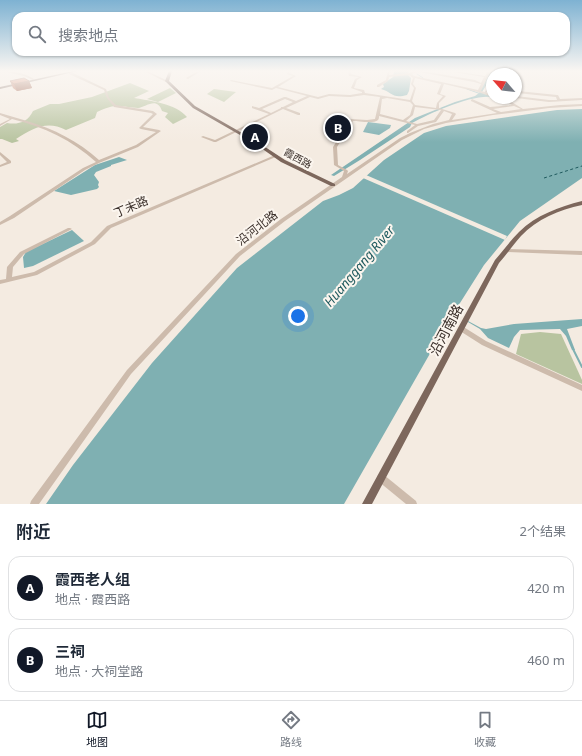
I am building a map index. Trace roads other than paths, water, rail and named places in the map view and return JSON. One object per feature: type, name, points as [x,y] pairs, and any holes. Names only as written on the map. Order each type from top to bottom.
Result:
[{"type":"main road","name":"霞西路","points":[[181,95],[194,107],[255,142],[276,156],[333,185]]},
{"type":"main road","name":"沿河南路","points":[[367,504],[497,262],[522,233],[537,219],[558,210],[582,203]]},
{"type":"street","points":[[0,224],[71,177],[98,162],[137,146],[159,131],[140,128],[154,114],[152,112],[115,106],[107,95]]},
{"type":"street","points":[[303,95],[318,98],[329,95],[350,96],[360,95]]},
{"type":"street","points":[[369,95],[411,101]]},
{"type":"street","points":[[413,95],[411,101],[414,106]]},
{"type":"street","points":[[440,95],[445,96],[438,103],[441,109]]},
{"type":"street","points":[[543,95],[557,96],[559,100]]},
{"type":"street","points":[[203,137],[215,141],[309,96]]},
{"type":"street","points":[[344,177],[346,171],[336,165],[335,147],[352,120],[376,120],[381,98],[389,99],[390,97]]},
{"type":"street","points":[[522,97],[559,100],[582,99]]},
{"type":"street","points":[[260,109],[285,98],[296,102]]},
{"type":"street","points":[[472,100],[501,113]]},
{"type":"street","points":[[490,108],[516,104],[522,109]]},
{"type":"street","name":"沿河北路","points":[[34,504],[129,372],[238,255],[283,220],[401,139],[420,129],[466,118],[551,106],[582,105]]},
{"type":"street","points":[[414,106],[441,109],[466,118]]},
{"type":"street","points":[[404,121],[411,114],[414,106]]},
{"type":"street","points":[[253,107],[271,114]]},
{"type":"street","points":[[282,108],[299,114]]},
{"type":"street","points":[[378,115],[417,125],[435,121],[441,109]]},
{"type":"street","points":[[0,114],[6,118]]},
{"type":"street","points":[[450,121],[454,114]]},
{"type":"street","points":[[0,119],[6,118],[26,122],[62,135],[89,152],[98,162]]},
{"type":"street","points":[[0,125],[12,119]]},
{"type":"street","points":[[401,139],[417,125]]},
{"type":"street","points":[[0,153],[10,162],[0,166]]},
{"type":"street","name":"丁未路","points":[[0,282],[34,274],[93,243],[109,227],[276,156]]},
{"type":"street","points":[[9,279],[10,267],[22,253],[70,229]]},
{"type":"street","points":[[507,251],[582,253]]},
{"type":"street","points":[[462,329],[484,343],[582,388]]},
{"type":"street","points":[[381,478],[413,504]]},
{"type":"water","points":[[393,95],[407,95],[402,96]]},
{"type":"water","points":[[477,95],[486,95],[486,97],[474,98],[451,105],[412,123],[410,127],[360,160],[334,176],[331,175],[415,118]]},
{"type":"water","name":"Huanggang River","points":[[582,109],[582,178],[520,221],[484,265],[448,322],[344,504],[46,504],[73,465],[152,363],[237,268],[323,201],[353,188],[384,160],[424,133],[446,126],[557,110]]},
{"type":"water","points":[[368,122],[391,125],[390,128],[379,135],[363,132]]},
{"type":"water","points":[[119,157],[127,160],[96,172],[94,175],[99,182],[99,187],[97,189],[71,195],[54,191],[95,165]]},
{"type":"water","points":[[72,230],[84,241],[33,266],[24,268],[23,257],[26,252]]},
{"type":"water","points":[[582,319],[582,326],[567,329],[575,350],[572,350],[566,336],[560,329],[520,330],[514,337],[509,348],[488,338],[480,329],[468,322],[486,329],[514,324]]},
{"type":"waterway","points":[[573,349],[582,367]]},
{"type":"place","name":"三祠","points":[[338,128]]},
{"type":"place","name":"霞西老人组","points":[[255,137]]}]
